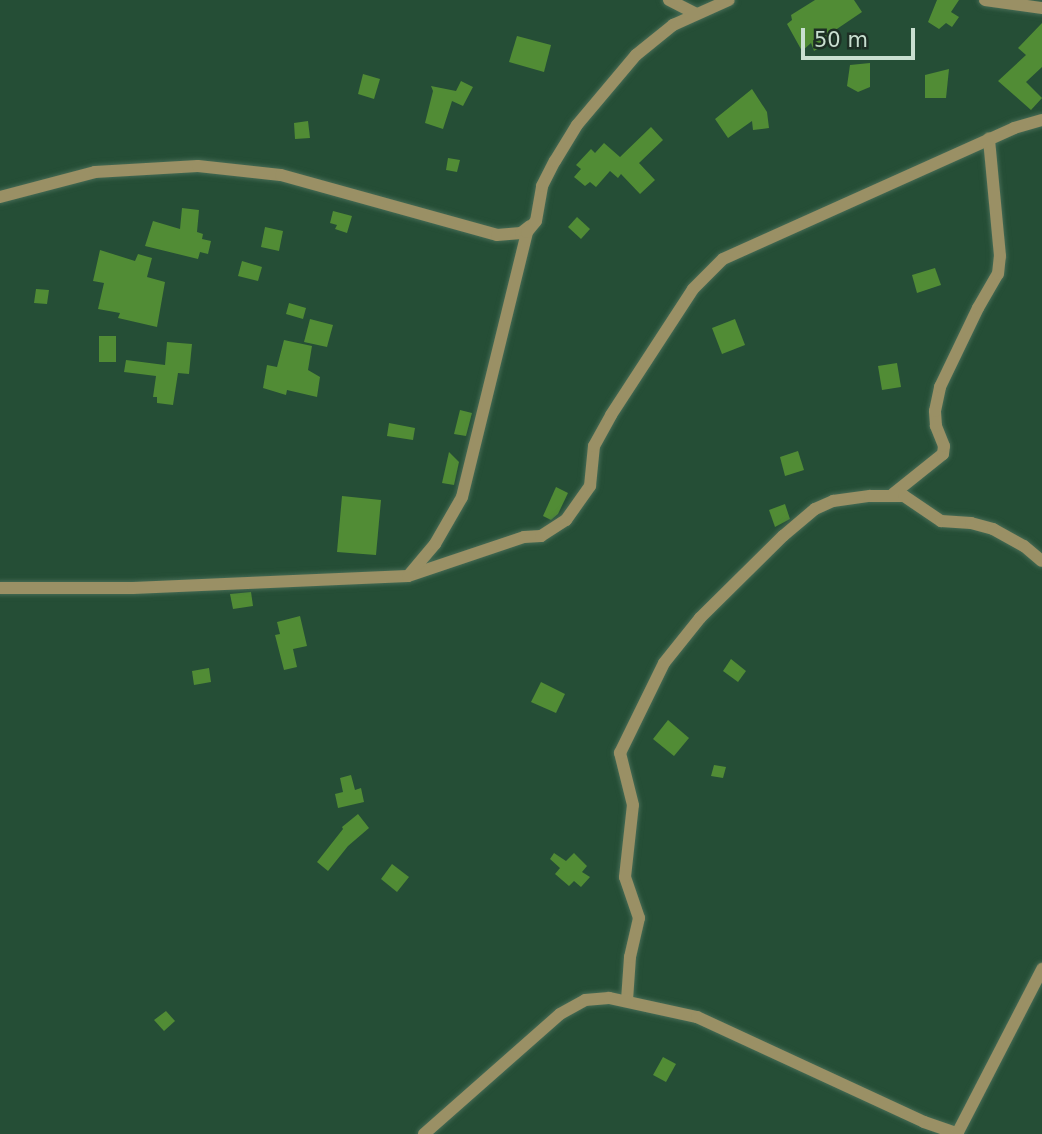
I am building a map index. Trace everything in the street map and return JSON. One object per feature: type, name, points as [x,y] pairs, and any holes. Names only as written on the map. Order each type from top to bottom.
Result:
[{"type":"street","points":[[668,0],[696,14]]},
{"type":"street","points":[[408,576],[435,544],[462,497],[527,232],[536,221],[541,186],[577,125],[600,95],[653,40],[696,14],[729,0]]},
{"type":"street","points":[[985,0],[1042,8]]},
{"type":"street","points":[[0,589],[133,588],[408,576],[524,537],[541,536],[566,520],[590,486],[594,446],[611,415],[693,289],[723,259],[989,139],[1042,120]]},
{"type":"street","points":[[893,494],[943,454],[944,446],[936,426],[935,411],[940,387],[978,308],[998,274],[1000,256],[989,139]]},
{"type":"street","points":[[0,197],[95,172],[198,166],[281,174],[497,235],[521,233],[536,221]]},
{"type":"street","points":[[627,1000],[630,957],[639,918],[625,877],[633,805],[620,753],[664,663],[731,586],[815,509],[833,501],[893,494],[905,496],[941,521],[971,523],[993,529],[1024,546],[1042,561]]},
{"type":"street","points":[[424,1134],[529,1039],[573,1005],[585,1000],[627,1000],[697,1017],[924,1122],[958,1134],[1042,969]]},
{"type":"building","points":[[815,0],[854,0],[862,12],[828,35],[831,41],[814,51],[811,43],[802,51],[787,24],[792,20],[791,15]]},
{"type":"building","points":[[937,0],[959,0],[951,12],[959,17],[952,27],[946,23],[939,29],[928,22]]},
{"type":"building","points":[[1042,23],[1042,67],[1026,82],[1042,98],[1031,110],[998,81],[1026,55],[1018,48]]},
{"type":"building","points":[[517,36],[551,45],[544,72],[509,62]]},
{"type":"building","points":[[870,63],[870,87],[858,92],[847,86],[850,65]]},
{"type":"building","points":[[949,69],[946,98],[925,98],[925,75]]},
{"type":"building","points":[[363,74],[380,79],[374,99],[358,94]]},
{"type":"building","points":[[461,81],[473,87],[463,106],[452,101],[443,129],[425,123],[433,91],[431,86],[456,91]]},
{"type":"building","points":[[752,89],[767,112],[769,128],[753,130],[752,121],[728,138],[715,119]]},
{"type":"building","points":[[308,121],[310,138],[295,139],[294,123]]},
{"type":"building","points":[[651,127],[663,140],[639,163],[655,180],[640,194],[621,174],[618,178],[610,171],[596,187],[590,182],[585,186],[574,177],[581,169],[576,165],[591,149],[595,153],[604,143],[620,157]]},
{"type":"building","points":[[448,158],[460,160],[457,172],[446,170]]},
{"type":"building","points":[[182,208],[199,210],[197,232],[203,234],[202,239],[211,241],[208,254],[200,252],[198,259],[145,246],[153,221],[180,229]]},
{"type":"building","points":[[333,211],[352,216],[347,233],[335,229],[337,225],[330,223]]},
{"type":"building","points":[[577,217],[590,229],[581,239],[568,227]]},
{"type":"building","points":[[265,227],[283,231],[279,251],[261,247]]},
{"type":"building","points":[[100,250],[135,261],[138,254],[152,258],[147,277],[165,282],[157,327],[118,318],[120,313],[98,309],[104,283],[93,281]]},
{"type":"building","points":[[242,261],[262,267],[258,281],[238,276]]},
{"type":"building","points":[[935,268],[941,285],[917,293],[912,275]]},
{"type":"building","points":[[36,289],[49,290],[47,304],[34,303]]},
{"type":"building","points":[[289,303],[306,308],[303,319],[286,314]]},
{"type":"building","points":[[310,319],[333,325],[327,347],[304,342]]},
{"type":"building","points":[[735,319],[745,345],[722,354],[712,328]]},
{"type":"building","points":[[99,336],[116,336],[116,362],[99,362]]},
{"type":"building","points":[[284,340],[312,346],[308,370],[320,377],[317,397],[287,390],[286,395],[263,388],[267,365],[277,367]]},
{"type":"building","points":[[167,342],[192,344],[189,374],[178,373],[173,405],[157,403],[157,397],[153,397],[156,376],[124,372],[126,360],[165,365]]},
{"type":"building","points":[[897,363],[901,387],[882,390],[878,366]]},
{"type":"building","points":[[460,410],[472,413],[466,436],[454,434]]},
{"type":"building","points":[[389,423],[415,428],[413,440],[387,436]]},
{"type":"building","points":[[798,451],[804,470],[785,476],[780,457]]},
{"type":"building","points":[[449,452],[459,462],[454,485],[442,483]]},
{"type":"building","points":[[556,487],[568,493],[558,514],[551,520],[543,516]]},
{"type":"building","points":[[342,496],[381,500],[376,555],[337,552]]},
{"type":"building","points":[[785,504],[790,519],[775,527],[769,510]]},
{"type":"building","points":[[251,592],[253,606],[233,609],[230,594]]},
{"type":"building","points":[[300,616],[307,646],[293,649],[297,667],[284,670],[275,635],[280,634],[277,622]]},
{"type":"building","points":[[731,659],[746,671],[738,682],[723,671]]},
{"type":"building","points":[[209,668],[211,682],[194,685],[192,671]]},
{"type":"building","points":[[541,682],[565,694],[556,713],[531,702]]},
{"type":"building","points":[[668,720],[689,738],[674,756],[653,739]]},
{"type":"building","points":[[714,765],[726,767],[723,778],[711,776]]},
{"type":"building","points":[[351,775],[355,790],[361,788],[364,802],[338,808],[335,794],[343,792],[340,778]]},
{"type":"building","points":[[358,814],[369,828],[348,846],[328,871],[317,862],[342,827]]},
{"type":"building","points":[[554,853],[566,861],[574,853],[587,866],[582,872],[590,877],[581,887],[574,881],[569,886],[555,874],[560,868],[550,859]]},
{"type":"building","points":[[392,864],[409,877],[397,892],[381,879]]},
{"type":"building","points":[[166,1011],[175,1021],[164,1031],[154,1020]]},
{"type":"building","points":[[663,1057],[676,1064],[666,1082],[653,1075]]}]
